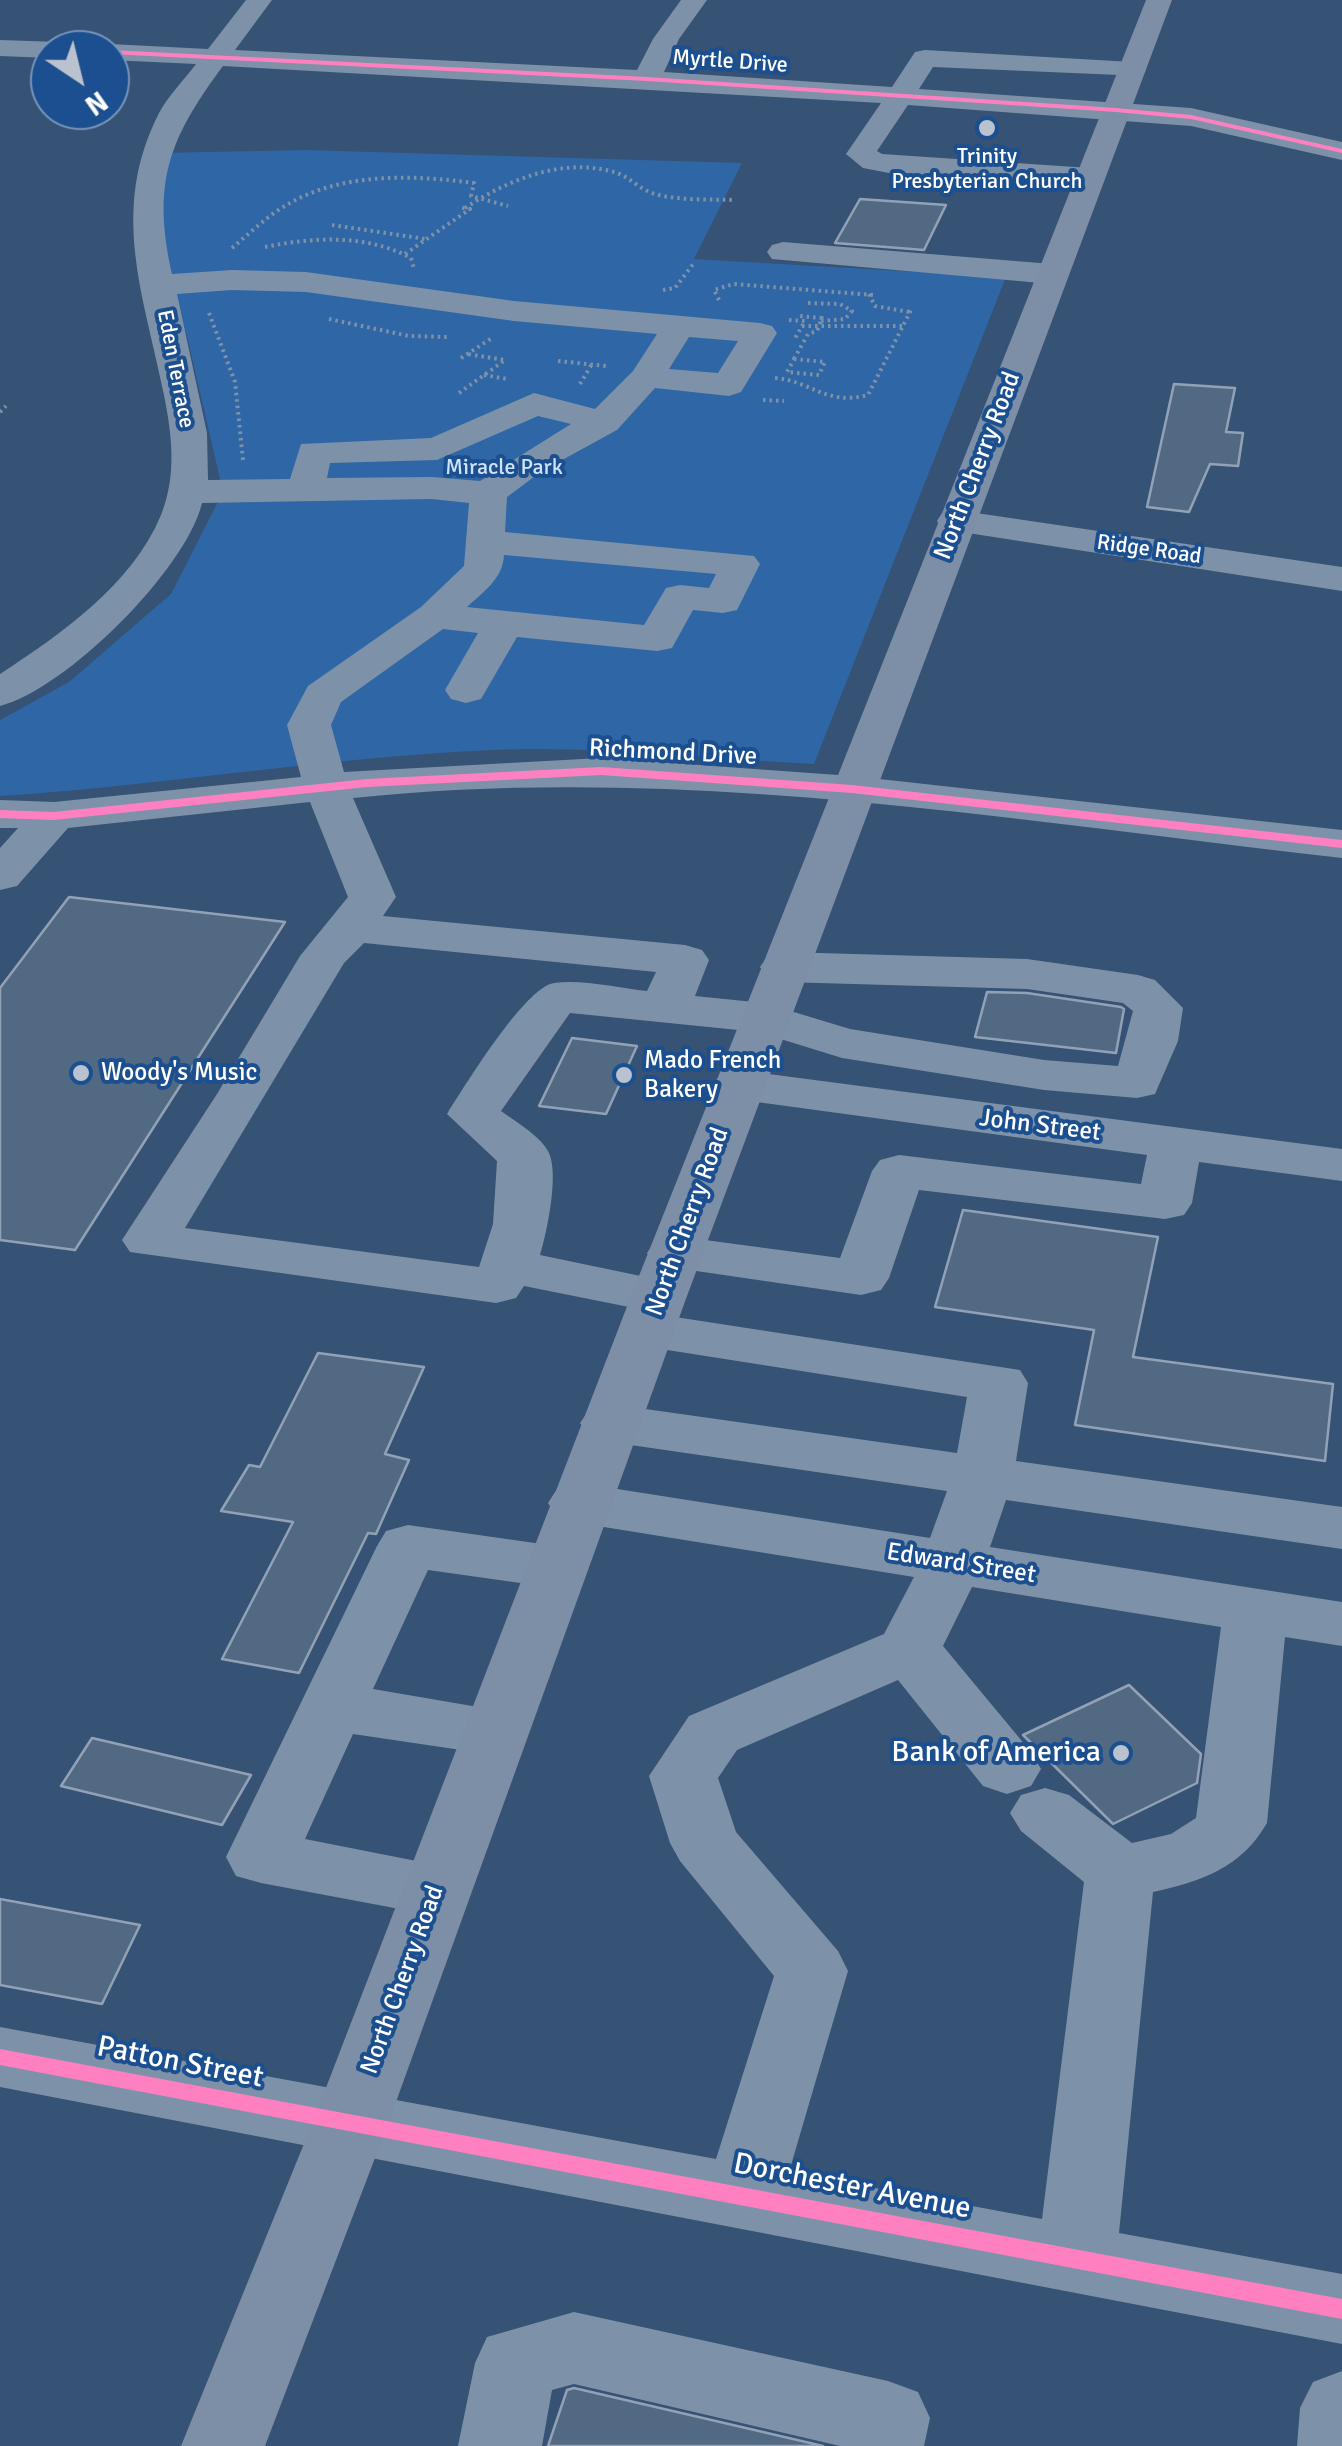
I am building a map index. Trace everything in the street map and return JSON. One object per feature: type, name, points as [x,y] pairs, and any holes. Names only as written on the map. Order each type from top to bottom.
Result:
[{"type":"main road","name":"North Cherry Road","points":[[223,2446],[350,2124],[764,1018],[1159,0]]},
{"type":"street","name":"Eden Terrace","points":[[0,694],[63,651],[117,604],[156,559],[180,514],[191,472],[188,433],[146,225],[150,174],[174,112],[259,0]]},
{"type":"street","points":[[647,79],[666,39],[694,0]]},
{"type":"street","points":[[1106,42],[1130,76]]},
{"type":"street","points":[[0,48],[30,49]]},
{"type":"street","name":"Myrtle Drive","points":[[130,53],[647,79],[895,102],[933,98],[1024,104],[1130,76],[1191,117],[1342,151]]},
{"type":"street","points":[[1090,177],[894,165],[864,159],[861,154],[925,58],[1130,76]]},
{"type":"street","points":[[933,98],[962,64]]},
{"type":"street","points":[[895,102],[1008,116],[1022,111],[1024,104]]},
{"type":"street","points":[[949,145],[1033,153],[1036,156],[1029,173]]},
{"type":"street","points":[[262,281],[283,258],[333,240],[378,266],[366,288]]},
{"type":"street","points":[[783,252],[1052,274]]},
{"type":"street","points":[[158,284],[262,281],[366,288],[493,320],[678,326],[760,333],[729,384],[646,377]]},
{"type":"street","points":[[678,326],[630,400],[604,422],[514,468],[488,492],[484,569],[434,616],[323,695],[309,725],[326,786],[372,896],[352,926],[324,956],[243,1094],[150,1240],[496,1286],[510,1266],[524,1221],[524,1156],[473,1114],[500,1069],[557,997],[764,1018],[842,1043],[1044,1075],[1136,1083]]},
{"type":"street","points":[[306,490],[314,452],[437,450],[534,404],[604,422]]},
{"type":"street","points":[[186,492],[432,488],[488,492]]},
{"type":"street","name":"Ridge Road","points":[[956,521],[1342,578]]},
{"type":"street","points":[[434,616],[658,639],[660,596],[723,601],[740,564],[562,568],[485,542]]},
{"type":"street","points":[[466,690],[504,623]]},
{"type":"street","name":"Richmond Drive","points":[[0,814],[54,816],[326,786],[601,771],[852,790],[1342,844]]},
{"type":"street","points":[[0,876],[54,816]]},
{"type":"street","points":[[352,926],[685,960],[666,1006]]},
{"type":"street","points":[[661,1293],[861,1278],[899,1171],[1165,1203],[1158,1141],[1136,1083],[1153,1041],[1158,1008],[1138,990],[1027,974],[784,967]]},
{"type":"street","name":"John Street","points":[[738,1086],[1342,1165]]},
{"type":"street","points":[[510,1266],[661,1293],[999,1383],[983,1477],[952,1562],[909,1649],[713,1733],[683,1776],[705,1843],[812,1970],[744,2194]]},
{"type":"street","points":[[610,1423],[1342,1528]]},
{"type":"street","name":"Edward Street","points":[[580,1504],[1342,1624]]},
{"type":"street","points":[[437,1889],[261,1857],[408,1546],[556,1567]]},
{"type":"street","points":[[1120,1872],[1192,1856],[1216,1843],[1232,1823],[1254,1610]]},
{"type":"street","points":[[909,1649],[1026,1791],[1120,1872]]},
{"type":"street","points":[[332,1707],[495,1731]]},
{"type":"street","points":[[1077,2258],[1120,1872]]},
{"type":"street","name":"Patton Street","points":[[0,2057],[350,2124]]},
{"type":"street","name":"Dorchester Avenue","points":[[350,2124],[744,2194],[1342,2309]]},
{"type":"street","points":[[500,2446],[516,2363],[574,2348],[888,2418],[882,2446]]},
{"type":"street","points":[[1338,2446],[1342,2408]]},
{"type":"path","points":[[405,254],[470,208],[461,207],[527,176],[588,168],[616,172],[650,192],[734,200]]},
{"type":"path","points":[[224,255],[284,206],[328,188],[370,180],[442,179],[474,183],[471,196],[508,206]]},
{"type":"path","points":[[333,240],[367,230],[426,239]]},
{"type":"path","points":[[333,240],[367,230]]},
{"type":"path","points":[[732,305],[719,300],[714,290],[726,284],[754,284],[871,295],[875,306],[911,311],[868,395],[848,398],[816,394],[804,388],[800,377],[787,372],[808,334],[822,318],[783,314]]},
{"type":"path","points":[[802,326],[844,319],[852,311],[840,304],[808,303]]},
{"type":"path","points":[[207,307],[234,382],[244,444],[242,473]]},
{"type":"path","points":[[459,393],[505,360],[464,356],[493,320]]},
{"type":"path","points":[[820,324],[903,326]]},
{"type":"path","points":[[775,378],[819,374],[826,362],[794,359]]},
{"type":"path","points":[[558,361],[608,366]]},
{"type":"path","points":[[763,400],[784,401]]},
{"type":"path","points":[[0,412],[6,406]]},
{"type":"green space","name":"Miracle Park","points":[[306,150],[742,163],[694,259],[1006,277],[814,764],[525,749],[393,756],[0,796],[0,720],[69,682],[171,594],[223,492],[187,336],[149,243],[157,153]]},
{"type":"building","points":[[860,199],[946,205],[924,250],[835,243]]},
{"type":"building","points":[[1174,384],[1235,388],[1226,432],[1243,433],[1238,466],[1210,464],[1189,512],[1147,507]]},
{"type":"building","points":[[69,897],[285,922],[75,1250],[0,1240],[0,988]]},
{"type":"building","points":[[987,992],[1027,993],[1121,1007],[1124,1009],[1116,1053],[975,1037]]},
{"type":"building","points":[[572,1038],[637,1046],[606,1114],[539,1106]]},
{"type":"building","points":[[963,1210],[1158,1237],[1133,1357],[1333,1384],[1325,1461],[1075,1425],[1094,1330],[935,1307]]},
{"type":"building","points":[[318,1353],[424,1367],[385,1454],[409,1460],[376,1534],[368,1533],[299,1673],[222,1659],[293,1522],[221,1511],[249,1465],[260,1467]]},
{"type":"building","name":"Bank of America","points":[[1129,1685],[1201,1754],[1197,1783],[1113,1824],[1023,1735]]},
{"type":"building","points":[[92,1738],[251,1775],[222,1825],[61,1786]]},
{"type":"building","points":[[0,1899],[140,1925],[102,2004],[0,1985]]},
{"type":"building","points":[[574,2388],[823,2446],[548,2446],[567,2390]]},
{"type":"cycle path","points":[[130,53],[647,79],[1116,110],[1191,117],[1342,151]]},
{"type":"cycle path","points":[[0,814],[54,816],[367,783],[601,771],[852,789],[1342,844]]},
{"type":"cycle path","points":[[0,2057],[1342,2309]]},
{"type":"place","name":"Trinity Presbyterian Church","points":[[987,128]]},
{"type":"place","name":"Woody's Music","points":[[81,1073]]},
{"type":"place","name":"Mado French Bakery","points":[[624,1075]]},
{"type":"place","name":"Bank of America","points":[[1121,1753]]}]
